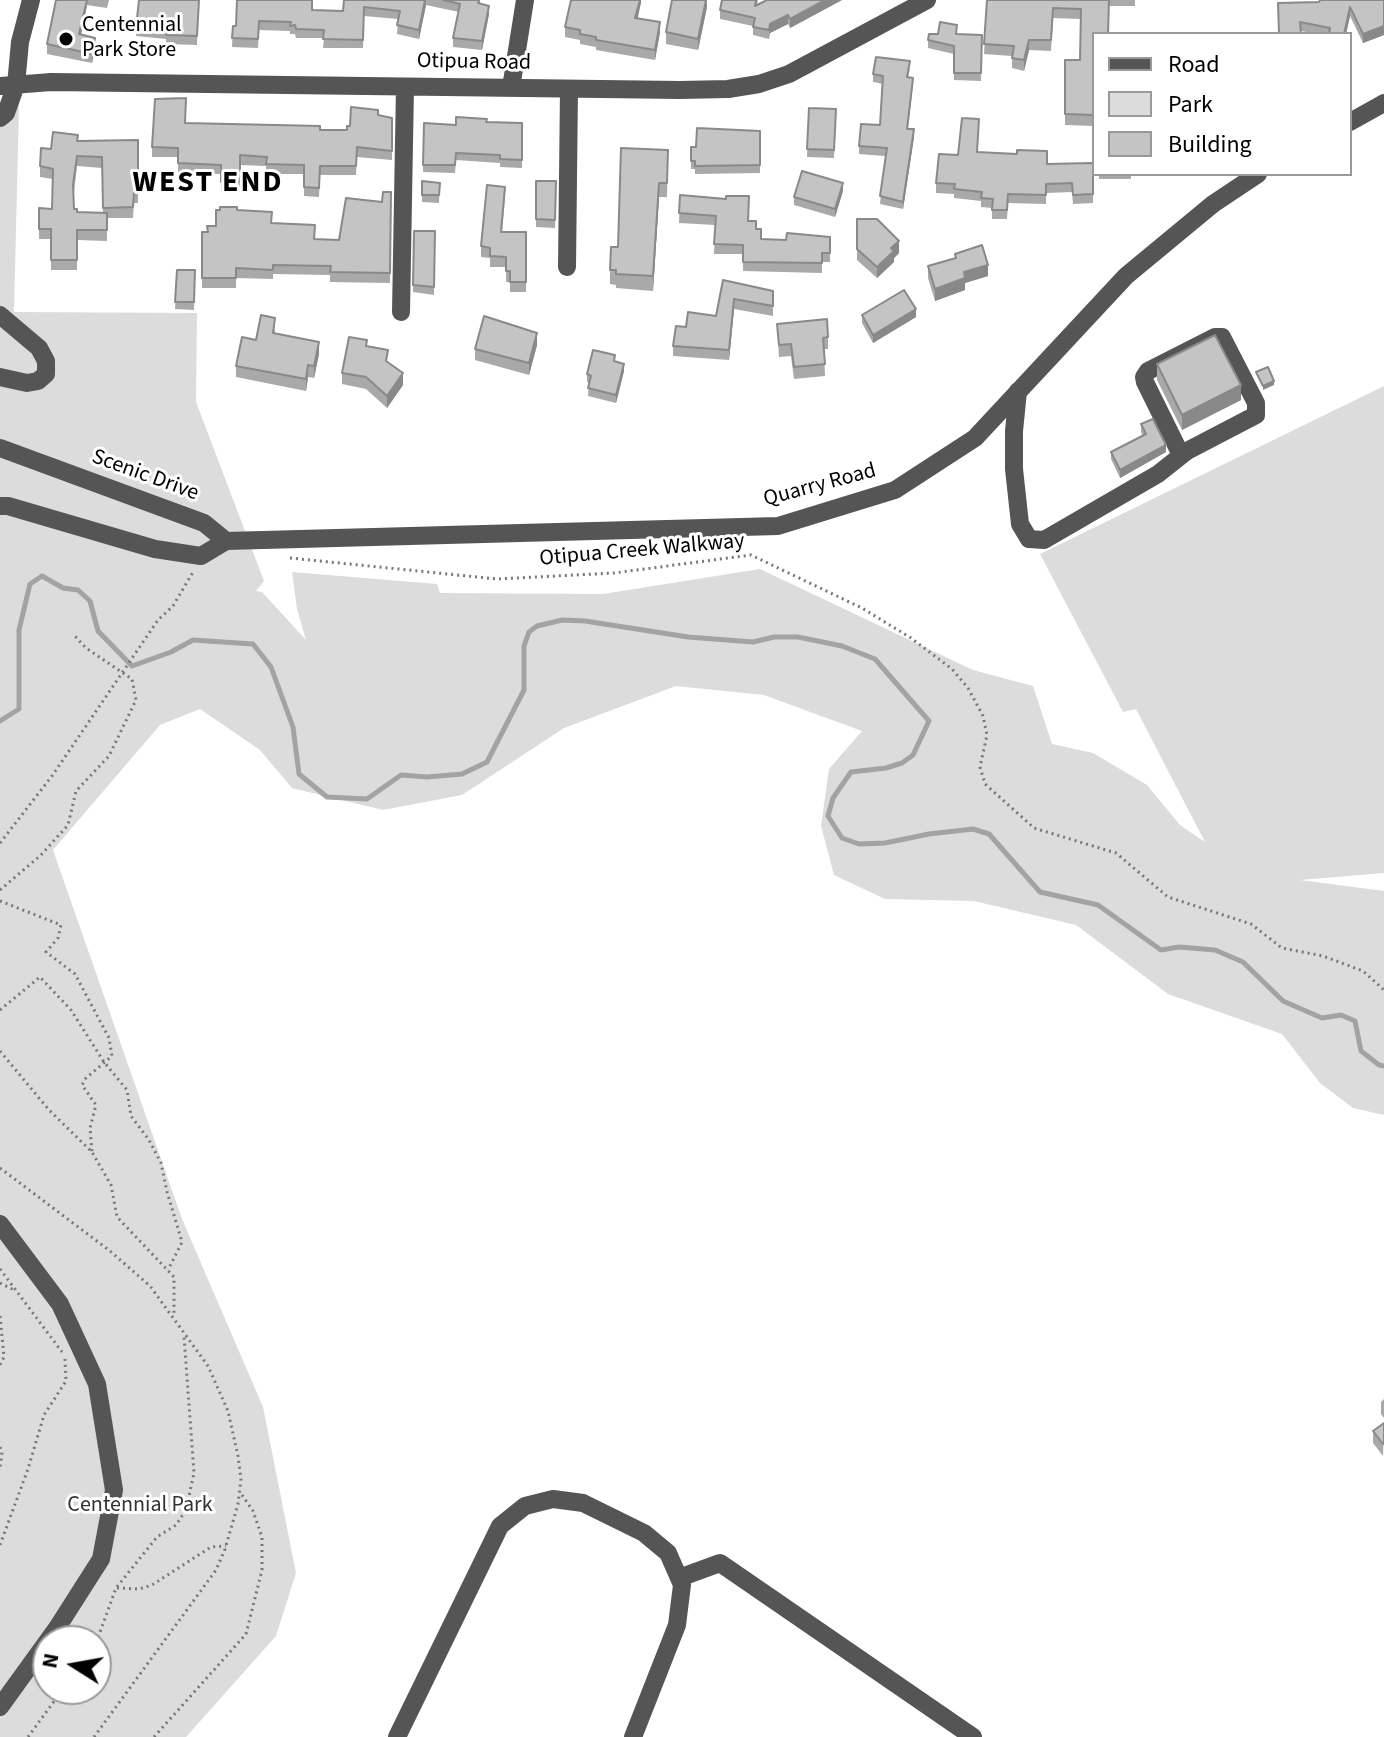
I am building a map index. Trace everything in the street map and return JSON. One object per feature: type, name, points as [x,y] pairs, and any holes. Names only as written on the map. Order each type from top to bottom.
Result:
[{"type":"street","points":[[0,118],[6,113],[8,85],[31,0]]},
{"type":"street","points":[[511,88],[525,0]]},
{"type":"street","name":"Otipua Road","points":[[8,85],[51,82],[711,90],[759,84],[815,61],[918,2]]},
{"type":"street","points":[[401,312],[405,87]]},
{"type":"street","points":[[567,267],[569,89]]},
{"type":"street","points":[[1352,121],[1384,103]]},
{"type":"street","name":"Quarry Road","points":[[226,541],[778,526],[895,490],[975,438],[1126,276],[1213,204],[1255,176]]},
{"type":"street","points":[[0,315],[39,348],[46,361],[46,374],[38,381],[18,382],[0,377]]},
{"type":"street","points":[[1018,391],[1014,469],[1020,524],[1029,539],[1044,540],[1158,474],[1181,455],[1256,415],[1256,403],[1225,339],[1219,336],[1148,371],[1144,377],[1181,455]]},
{"type":"street","name":"Scenic Drive","points":[[0,448],[204,523],[226,541]]},
{"type":"street","points":[[0,506],[155,549],[201,556],[226,541]]},
{"type":"street","points":[[0,1224],[60,1304],[97,1384],[114,1490],[101,1559],[57,1628],[0,1707]]},
{"type":"street","points":[[397,1737],[500,1526],[525,1506],[553,1499],[583,1503],[644,1533],[668,1553],[682,1585],[677,1625],[633,1737]]},
{"type":"street","points":[[679,1578],[720,1563],[973,1737]]},
{"type":"path","name":"Otipua Creek Walkway","points":[[284,558],[497,579],[614,573],[751,555],[862,608],[911,638],[952,669],[968,688],[983,716],[987,735],[980,767],[985,784],[1034,828],[1116,853],[1168,897],[1251,924],[1282,948],[1323,956],[1363,971],[1384,990]]},
{"type":"path","points":[[0,843],[52,776],[158,620],[173,606],[201,556]]},
{"type":"path","points":[[0,890],[41,855],[68,825],[76,791],[109,756],[136,700],[132,679],[86,648],[73,634]]},
{"type":"path","points":[[0,901],[61,925],[58,938],[46,952],[75,974],[109,1038],[112,1056],[82,1085],[96,1105],[90,1128],[92,1152]]},
{"type":"path","points":[[0,1010],[40,977],[71,1010],[104,1062],[127,1090],[131,1116],[161,1163],[182,1242],[168,1270]]},
{"type":"path","points":[[0,1051],[49,1110],[92,1152],[111,1185],[117,1217],[174,1277],[174,1319]]},
{"type":"path","points":[[0,1168],[150,1286],[208,1366],[228,1411],[238,1456],[240,1492],[226,1546],[216,1570],[94,1737]]},
{"type":"path","points":[[0,1269],[64,1354],[68,1371],[66,1381],[44,1415],[0,1545]]},
{"type":"path","points":[[0,1283],[17,1292]]},
{"type":"path","points":[[0,1316],[4,1357],[0,1365]]},
{"type":"path","points":[[103,1625],[116,1588],[157,1537],[176,1525],[186,1510],[194,1473],[184,1332]]},
{"type":"path","points":[[0,1447],[0,1468]]},
{"type":"path","points":[[154,1737],[246,1634],[262,1570],[262,1537],[253,1511],[240,1492]]},
{"type":"path","points":[[116,1588],[139,1589],[152,1585],[211,1547],[226,1546]]},
{"type":"path","points":[[28,1737],[51,1705]]},
{"type":"green space","name":"Centennial Park","points":[[0,105],[19,105],[14,312],[197,313],[196,402],[264,581],[256,591],[262,592],[306,640],[297,609],[292,572],[437,584],[440,593],[603,594],[760,569],[973,670],[1033,686],[1052,744],[1093,753],[1147,785],[1180,825],[1205,842],[1136,709],[1123,712],[1040,554],[1384,386],[1384,873],[1300,880],[1384,891],[1384,1115],[1353,1108],[1320,1083],[1282,1034],[1168,994],[1076,925],[974,901],[885,899],[834,875],[821,826],[829,769],[862,731],[764,695],[676,686],[564,728],[462,795],[383,810],[292,788],[260,750],[200,709],[160,725],[53,850],[182,1219],[263,1407],[296,1573],[276,1636],[186,1737],[0,1737]]},
{"type":"building","points":[[56,0],[87,0],[79,34],[95,38],[92,54],[47,44]]},
{"type":"building","points":[[139,0],[199,0],[197,36],[166,35],[166,30],[136,27]]},
{"type":"building","points":[[237,0],[312,0],[312,10],[343,11],[344,0],[425,0],[419,30],[397,25],[400,11],[364,7],[363,40],[323,39],[324,30],[296,29],[295,25],[290,26],[291,22],[259,21],[258,39],[232,38],[233,26],[236,26]]},
{"type":"building","points":[[443,0],[479,0],[478,3],[489,6],[482,41],[453,38],[460,4]]},
{"type":"building","points":[[571,0],[640,0],[635,18],[660,22],[655,50],[596,40],[596,37],[580,34],[580,30],[565,27]]},
{"type":"building","points":[[672,0],[706,0],[698,39],[666,32]]},
{"type":"building","points":[[722,0],[756,0],[755,6],[767,0],[825,0],[790,19],[788,15],[770,24],[769,30],[753,27],[755,18],[720,10]]},
{"type":"building","points":[[987,0],[1109,0],[1108,32],[1092,32],[1092,115],[1065,114],[1065,60],[1080,60],[1081,9],[1053,8],[1051,40],[1029,40],[1024,60],[1012,58],[1014,46],[984,44]]},
{"type":"building","points":[[1384,0],[1384,26],[1363,34],[1350,7],[1344,32],[1329,32],[1330,28],[1300,22],[1301,32],[1279,32],[1278,3]]},
{"type":"building","points":[[940,22],[957,25],[956,34],[982,35],[981,73],[954,73],[954,46],[928,40],[929,34],[938,34]]},
{"type":"building","points":[[876,57],[910,61],[907,77],[913,78],[907,129],[914,129],[903,202],[880,196],[887,148],[859,146],[861,124],[880,125],[883,76],[873,74]]},
{"type":"building","points":[[186,98],[185,123],[320,126],[320,130],[347,130],[351,107],[378,110],[378,115],[392,118],[392,151],[357,147],[356,166],[320,166],[319,188],[304,187],[304,165],[266,164],[267,157],[240,155],[240,182],[221,182],[221,165],[178,163],[178,148],[152,147],[155,99]]},
{"type":"building","points":[[809,108],[836,109],[834,150],[807,149]]},
{"type":"building","points":[[456,117],[522,123],[522,160],[500,159],[500,155],[456,153],[455,165],[423,165],[424,123],[456,125]]},
{"type":"building","points":[[962,118],[979,119],[977,152],[1017,154],[1017,150],[1047,151],[1047,164],[1092,163],[1093,194],[1073,195],[1072,183],[1046,184],[1046,195],[1008,194],[1007,210],[992,210],[993,199],[981,198],[982,192],[954,189],[955,184],[936,183],[939,154],[958,155]]},
{"type":"building","points":[[697,128],[760,131],[760,165],[695,166],[695,161],[691,161],[691,147],[696,147]]},
{"type":"building","points":[[53,132],[78,135],[77,141],[138,140],[138,193],[134,193],[133,207],[103,208],[102,157],[77,156],[74,209],[77,212],[107,213],[107,230],[77,230],[77,260],[51,260],[51,229],[39,229],[39,208],[52,209],[53,169],[40,166],[41,148],[51,149]]},
{"type":"building","points":[[621,148],[668,150],[667,183],[659,183],[653,276],[616,274],[616,270],[610,270],[611,247],[618,247]]},
{"type":"building","points":[[802,171],[843,183],[835,209],[794,197]]},
{"type":"building","points":[[422,181],[440,183],[439,195],[422,195]]},
{"type":"building","points":[[536,181],[556,181],[555,220],[536,219]]},
{"type":"building","points":[[487,185],[505,187],[501,232],[526,232],[526,282],[510,282],[506,257],[490,256],[490,248],[481,246]]},
{"type":"building","points":[[383,192],[391,192],[390,273],[330,272],[331,266],[273,265],[273,270],[236,268],[236,278],[202,278],[202,232],[208,232],[207,226],[216,226],[216,210],[220,207],[272,212],[271,223],[315,225],[314,239],[339,240],[346,198],[382,202]]},
{"type":"building","points":[[680,195],[726,199],[726,196],[749,196],[748,221],[756,221],[756,229],[761,229],[761,239],[786,240],[787,233],[830,237],[830,253],[822,253],[822,263],[743,262],[743,245],[714,244],[716,216],[679,213]]},
{"type":"building","points":[[857,219],[877,219],[899,241],[891,248],[894,251],[877,267],[857,249]]},
{"type":"building","points":[[414,231],[435,231],[434,287],[413,285]]},
{"type":"building","points":[[982,245],[988,265],[964,272],[965,278],[935,289],[928,266],[956,258],[955,254]]},
{"type":"building","points":[[177,270],[195,270],[194,302],[175,302]]},
{"type":"building","points":[[723,280],[773,291],[773,306],[734,299],[729,350],[673,346],[676,326],[686,327],[688,312],[716,316]]},
{"type":"building","points":[[904,290],[916,309],[873,335],[862,315]]},
{"type":"building","points":[[261,315],[275,318],[273,333],[319,342],[314,366],[308,365],[306,379],[236,366],[242,337],[256,340]]},
{"type":"building","points":[[484,316],[537,333],[529,363],[475,349]]},
{"type":"building","points":[[827,319],[828,337],[823,338],[825,364],[794,367],[791,344],[779,345],[777,324]]},
{"type":"building","points":[[1215,335],[1241,385],[1182,415],[1157,364]]},
{"type":"building","points":[[349,337],[367,340],[366,346],[388,350],[386,361],[403,373],[387,396],[366,377],[342,373]]},
{"type":"building","points":[[593,350],[615,355],[614,361],[624,364],[616,395],[588,388],[591,376],[587,374]]},
{"type":"building","points":[[1268,367],[1274,381],[1263,386],[1256,372]]},
{"type":"building","points":[[1153,419],[1166,445],[1120,470],[1111,452],[1146,434],[1141,424]]},
{"type":"building","points":[[1384,1423],[1384,1444],[1383,1444],[1373,1431]]},
{"type":"waterway","points":[[0,721],[19,709],[19,630],[30,584],[42,576],[63,588],[78,590],[90,601],[98,631],[132,666],[171,652],[193,640],[253,644],[271,667],[293,727],[299,774],[327,797],[367,799],[401,775],[427,777],[462,774],[487,762],[524,690],[524,646],[529,632],[537,626],[562,620],[585,621],[688,637],[753,642],[774,637],[798,637],[842,646],[875,659],[929,721],[913,755],[902,763],[851,772],[833,798],[828,816],[842,838],[859,844],[885,843],[973,829],[989,834],[1040,892],[1098,905],[1161,950],[1179,947],[1215,950],[1243,962],[1283,1001],[1322,1018],[1341,1015],[1355,1021],[1361,1051],[1384,1066]]},
{"type":"place","name":"Centennial Park Store","points":[[66,39]]},
{"type":"district","name":"WEST END","points":[[208,184]]}]
